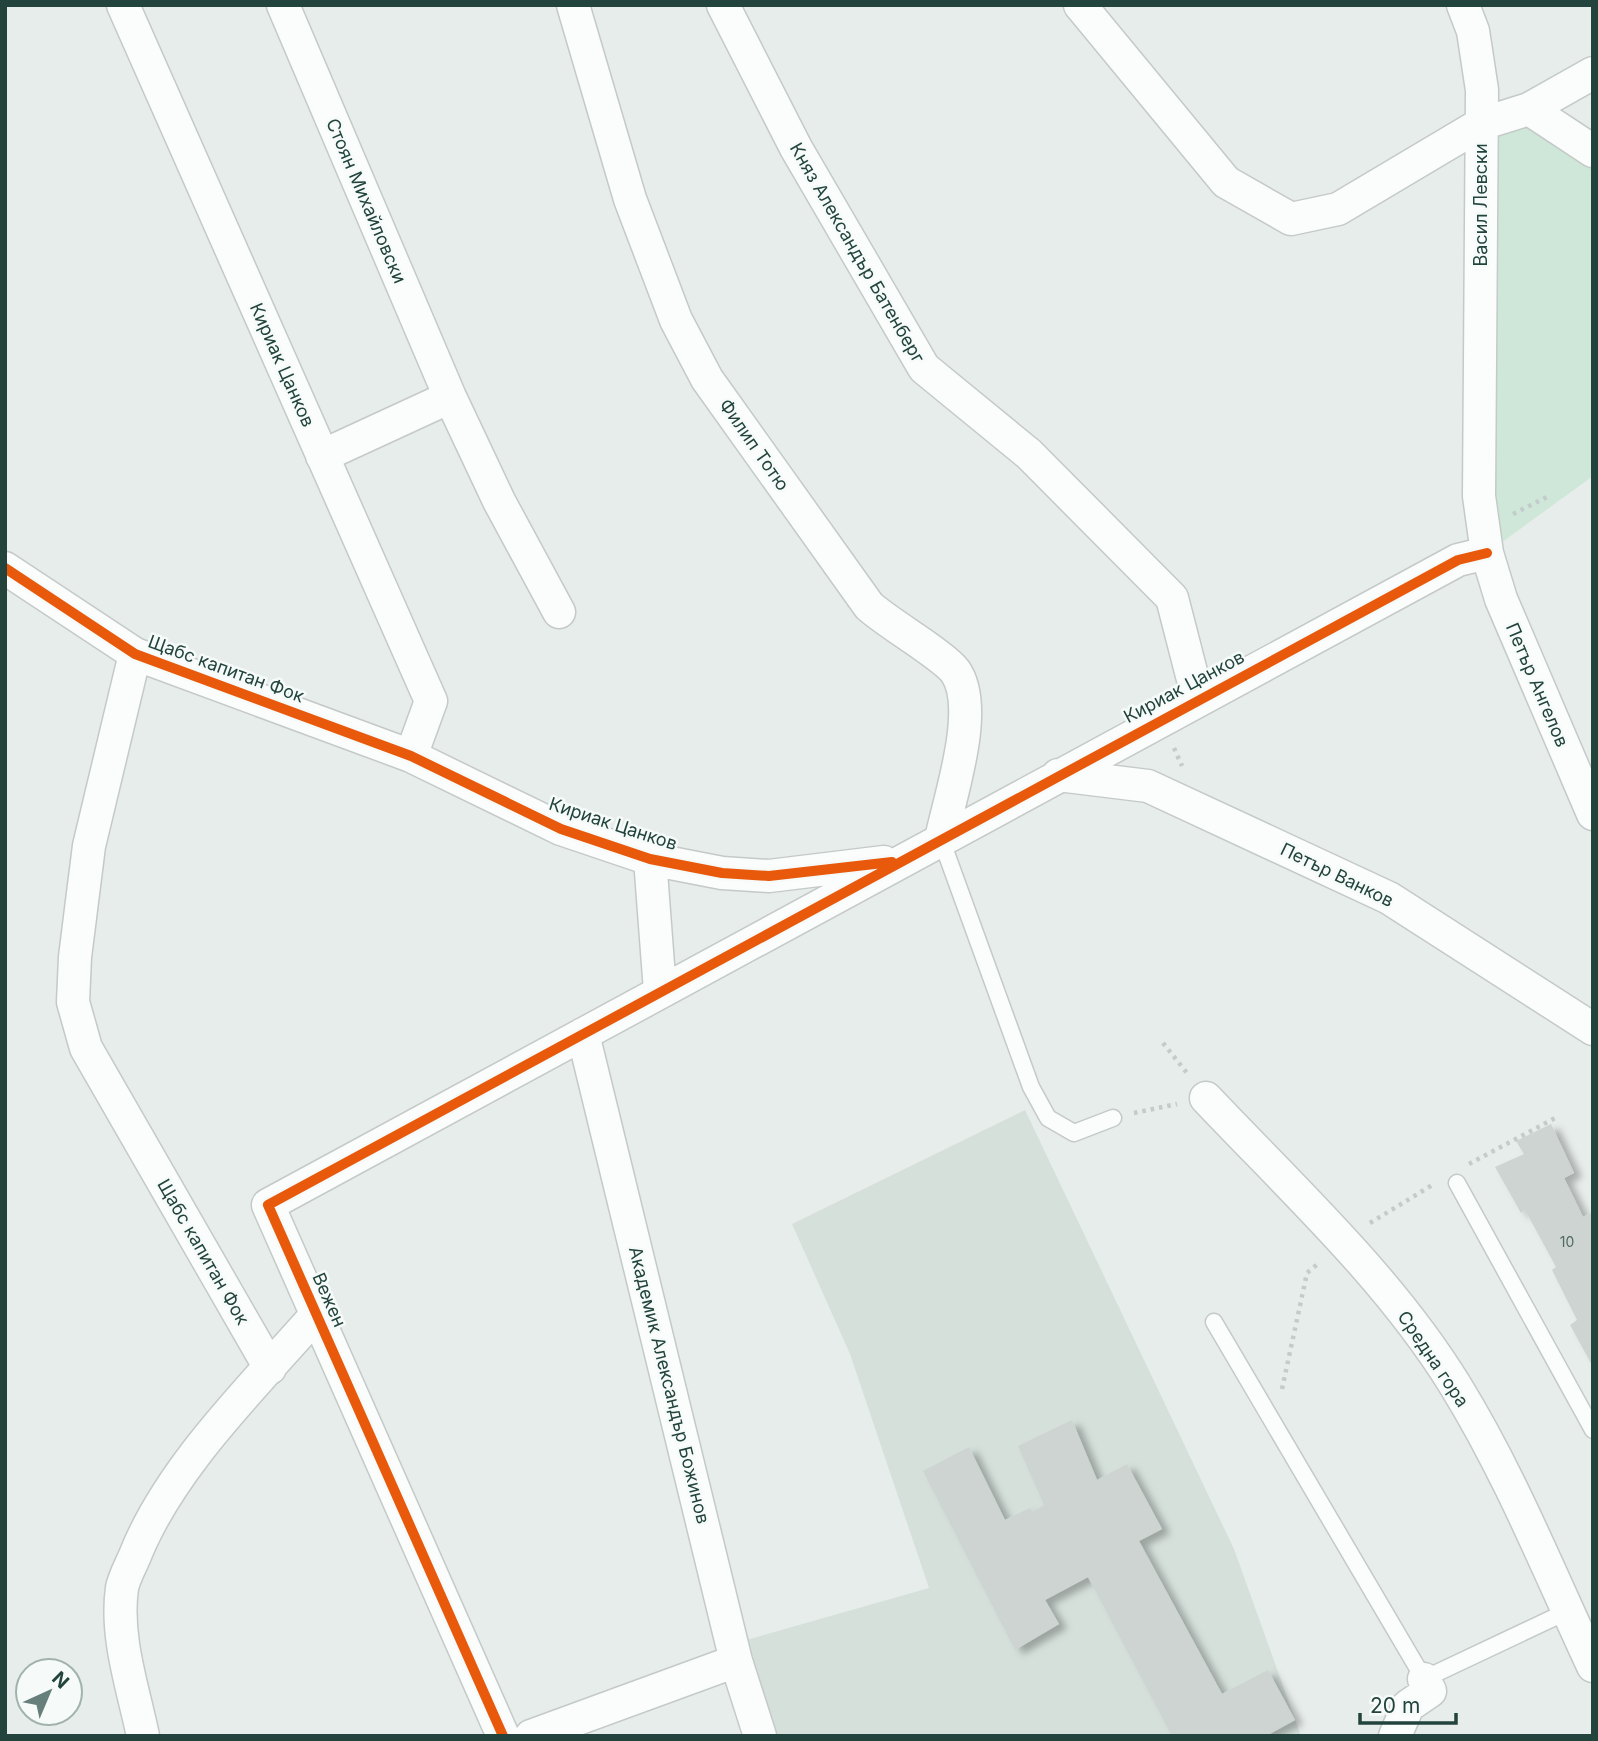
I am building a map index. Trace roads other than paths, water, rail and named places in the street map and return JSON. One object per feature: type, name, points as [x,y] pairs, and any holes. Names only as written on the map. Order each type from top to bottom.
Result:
[{"type":"street","name":"Кириак Цанков","points":[[123,5],[431,701],[411,756],[561,829],[650,859],[722,873],[769,876],[901,861]]},
{"type":"street","name":"Стоян Михайловски","points":[[283,5],[450,397],[499,502],[559,612]]},
{"type":"street","name":"Филип Тотю","points":[[573,5],[630,199],[676,320],[707,379],[869,606],[954,669],[967,693],[967,717],[941,839]]},
{"type":"street","name":"Княз Александър Батенберг","points":[[723,5],[796,148],[925,368],[1029,453],[1172,598],[1198,699]]},
{"type":"street","name":"Васил Левски","points":[[1080,5],[1226,182],[1291,219],[1338,209],[1481,124]]},
{"type":"street","points":[[1463,5],[1473,31],[1482,90],[1481,124],[1529,108],[1593,73]]},
{"type":"street","points":[[1529,108],[1593,151]]},
{"type":"street","name":"Васил Левски","points":[[1481,124],[1479,496],[1487,553]]},
{"type":"street","points":[[323,456],[450,397]]},
{"type":"street","name":"Кириак Цанков","points":[[583,1034],[1458,560],[1487,553]]},
{"type":"street","name":"Петър Ангелов","points":[[1487,553],[1501,599],[1593,814]]},
{"type":"street","name":"Щабс капитан Фок","points":[[11,580],[135,654],[411,756]]},
{"type":"street","name":"Щабс капитан Фок","points":[[135,654],[89,846],[75,957],[73,1002],[86,1048],[270,1367]]},
{"type":"street","name":"Петър Ванков","points":[[1058,775],[1148,786],[1389,898],[1593,1029]]},
{"type":"street","name":"Кириак Цанков","points":[[650,859],[660,992]]},
{"type":"street","name":"Вежен","points":[[503,1736],[268,1205],[583,1034]]},
{"type":"street","name":"Академик Александър Божинов","points":[[583,1034],[736,1661],[760,1736]]},
{"type":"street","name":"Средна гора","points":[[1206,1098],[1381,1283],[1455,1385],[1516,1498],[1593,1666]]},
{"type":"street","name":"Вежен","points":[[143,1736],[124,1651],[122,1587],[141,1539],[176,1482],[316,1315]]},
{"type":"street","points":[[531,1736],[736,1661]]},
{"type":"street","points":[[1395,1736],[1408,1706],[1430,1691],[1424,1679]]},
{"type":"lane","points":[[941,839],[1031,1087],[1048,1118],[1074,1133],[1113,1118]]},
{"type":"lane","points":[[1457,1183],[1593,1430]]},
{"type":"lane","points":[[1214,1322],[1424,1679],[1568,1611]]}]
